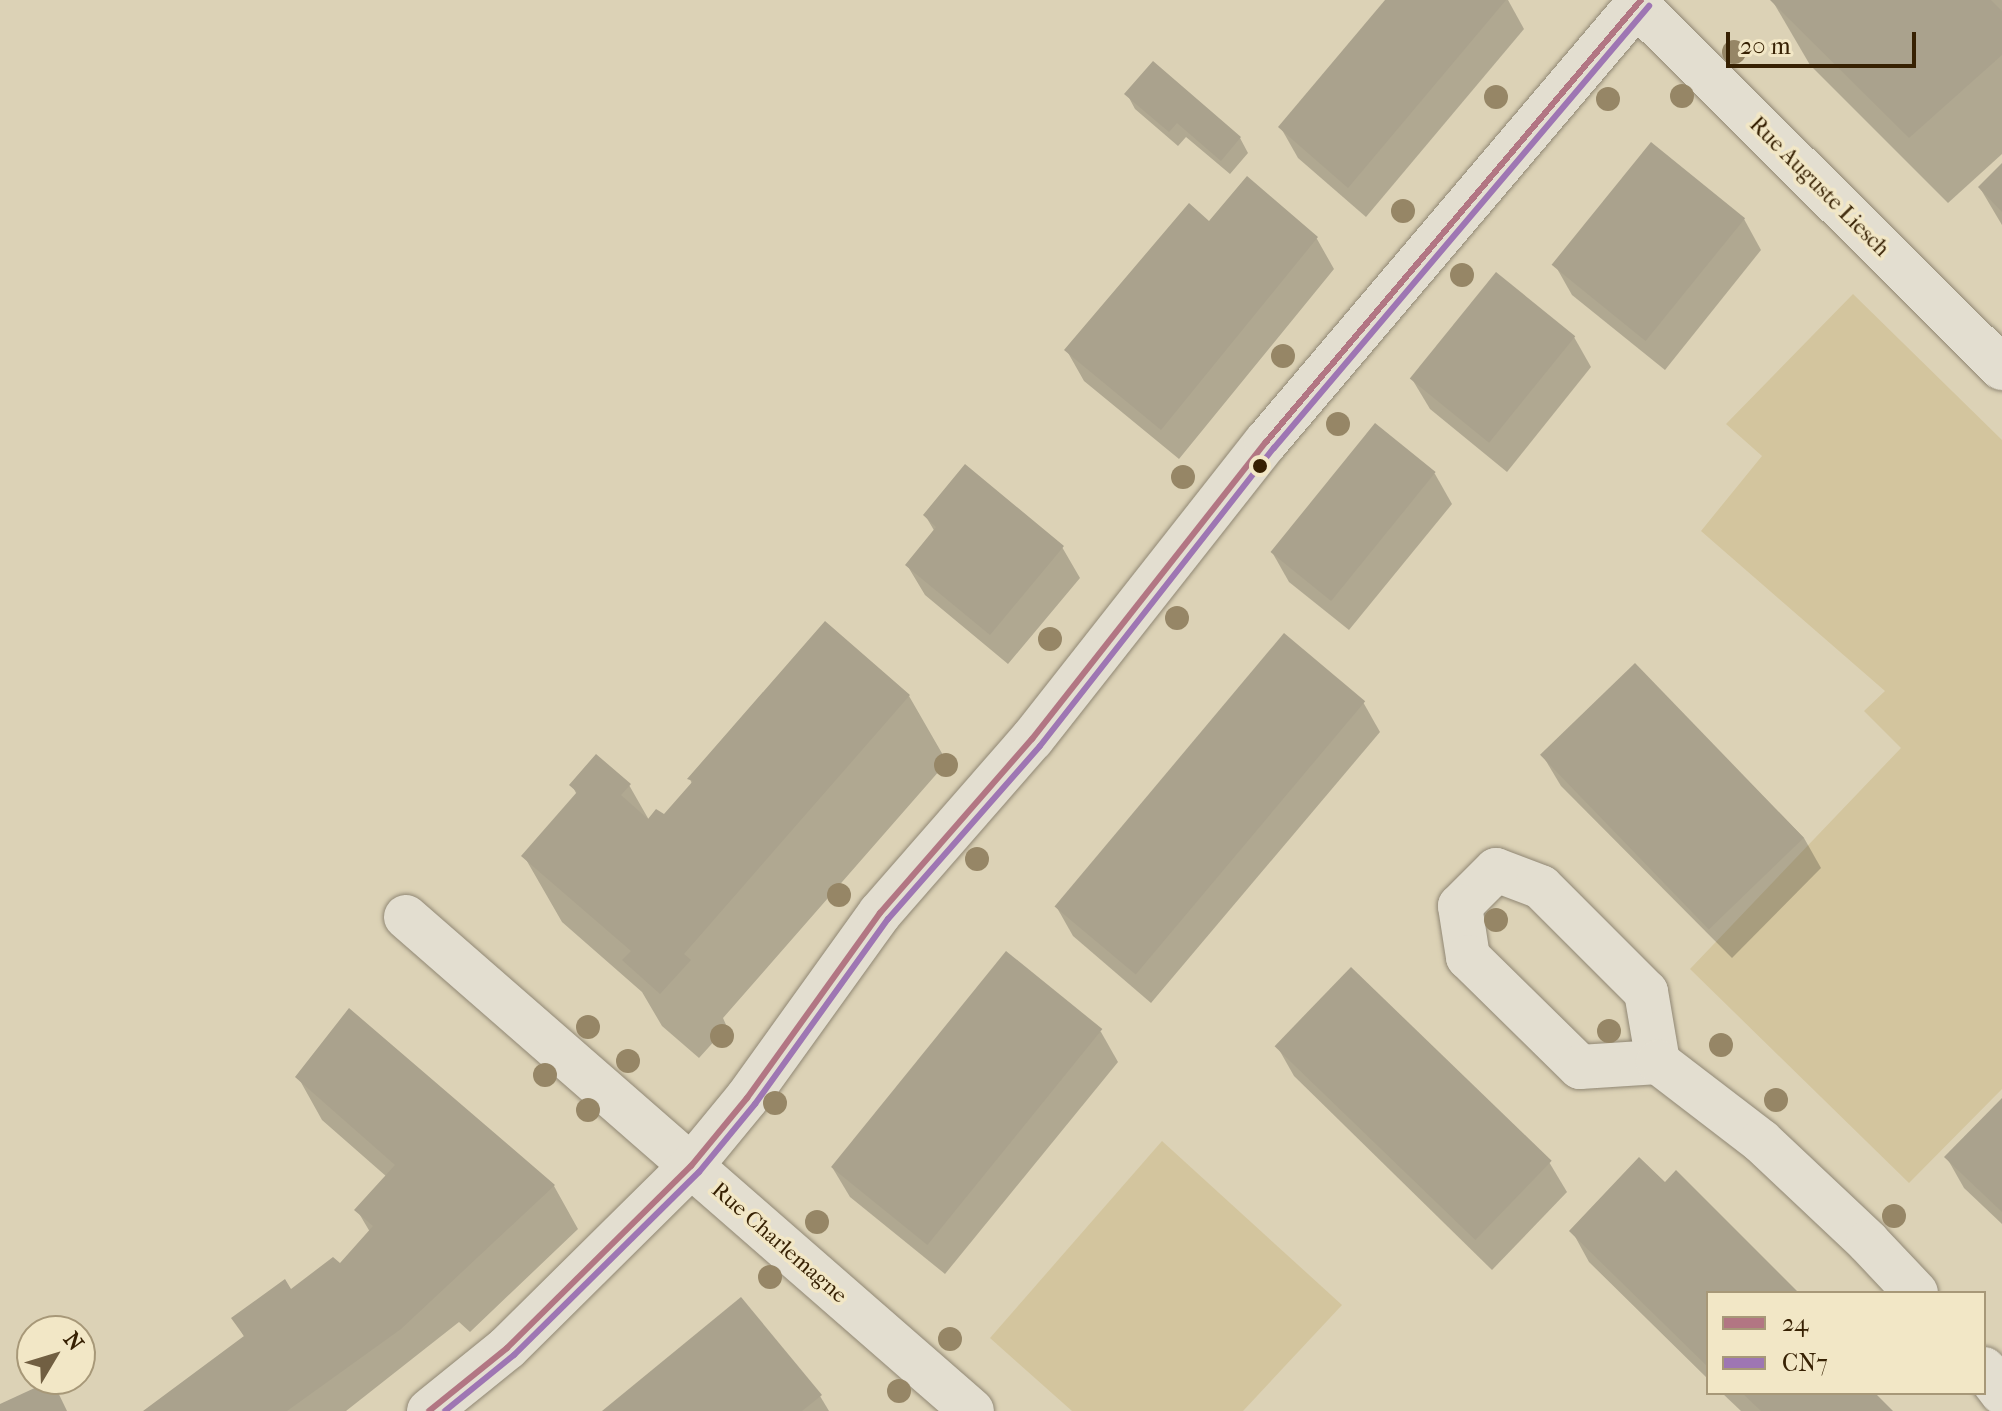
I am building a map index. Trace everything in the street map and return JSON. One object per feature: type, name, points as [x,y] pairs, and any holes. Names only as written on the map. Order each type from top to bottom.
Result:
[{"type":"street","name":"Rue Auguste Liesch","points":[[1639,3],[2002,368]]},
{"type":"street","points":[[429,1411],[507,1348],[691,1166],[747,1098],[880,913],[1032,739],[1266,442],[1639,3]]},
{"type":"street","points":[[1658,1062],[1646,992],[1541,887],[1496,870],[1460,906],[1468,957],[1580,1067],[1658,1062],[1761,1141],[1868,1242],[1914,1291]]},
{"type":"street","name":"Rue Charlemagne","points":[[406,917],[972,1411]]},
{"type":"street","points":[[1986,1372],[2002,1393]]},
{"type":"shaded area","points":[[1853,294],[2002,440],[2002,1089],[1909,1183],[1690,969],[1901,748],[1864,711],[1885,691],[1701,531],[1762,456],[1726,424]]},
{"type":"shaded area","points":[[1162,1141],[1342,1305],[1243,1411],[1072,1411],[990,1338]]},
{"type":"building","points":[[1385,0],[1506,0],[1348,188],[1278,127]]},
{"type":"building","points":[[1770,0],[1991,0],[2002,11],[2002,55],[1909,138]]},
{"type":"building","points":[[1153,61],[1241,137],[1221,161],[1177,123],[1169,132],[1124,94]]},
{"type":"building","points":[[1651,142],[1745,218],[1646,341],[1552,265]]},
{"type":"building","points":[[2002,163],[2002,212],[1978,187]]},
{"type":"building","points":[[1247,176],[1318,237],[1161,430],[1064,350],[1189,203],[1209,221]]},
{"type":"building","points":[[1496,272],[1575,336],[1489,443],[1410,378]]},
{"type":"building","points":[[1375,423],[1436,472],[1331,601],[1271,552]]},
{"type":"building","points":[[965,464],[1064,546],[990,635],[905,565],[936,527],[923,515]]},
{"type":"building","points":[[825,621],[910,695],[684,954],[691,960],[660,994],[622,960],[631,951],[521,856],[577,792],[569,785],[596,754],[631,784],[621,795],[648,819],[656,809],[664,814],[693,781],[687,779]]},
{"type":"building","points":[[1284,633],[1365,701],[1136,975],[1055,906]]},
{"type":"building","points":[[1635,663],[1804,838],[1709,929],[1540,755]]},
{"type":"building","points":[[1006,951],[1102,1029],[927,1245],[831,1167]]},
{"type":"building","points":[[1351,967],[1552,1161],[1475,1240],[1275,1046]]},
{"type":"building","points":[[349,1008],[555,1185],[401,1329],[287,1411],[143,1411],[244,1336],[231,1318],[285,1279],[291,1289],[333,1257],[340,1263],[373,1226],[354,1210],[395,1165],[295,1077]]},
{"type":"building","points":[[2002,1098],[2002,1212],[1944,1157]]},
{"type":"building","points":[[1639,1157],[1665,1182],[1676,1170],[1797,1291],[1706,1291],[1706,1365],[1569,1231]]},
{"type":"building","points":[[741,1297],[822,1395],[802,1411],[602,1411]]},
{"type":"building","points":[[20,1395],[59,1395],[67,1411],[0,1411],[0,1404]]},
{"type":"building","points":[[1744,1395],[1877,1395],[1893,1411],[1761,1411]]},
{"type":"transit line","name":"24","points":[[429,1411],[507,1348],[691,1166],[747,1098],[880,913],[1032,739],[1266,442],[1641,0]]},
{"type":"transit line","name":"CN7","points":[[445,1411],[514,1355],[699,1172],[755,1104],[888,919],[1040,746],[1274,448],[1649,6]]}]
